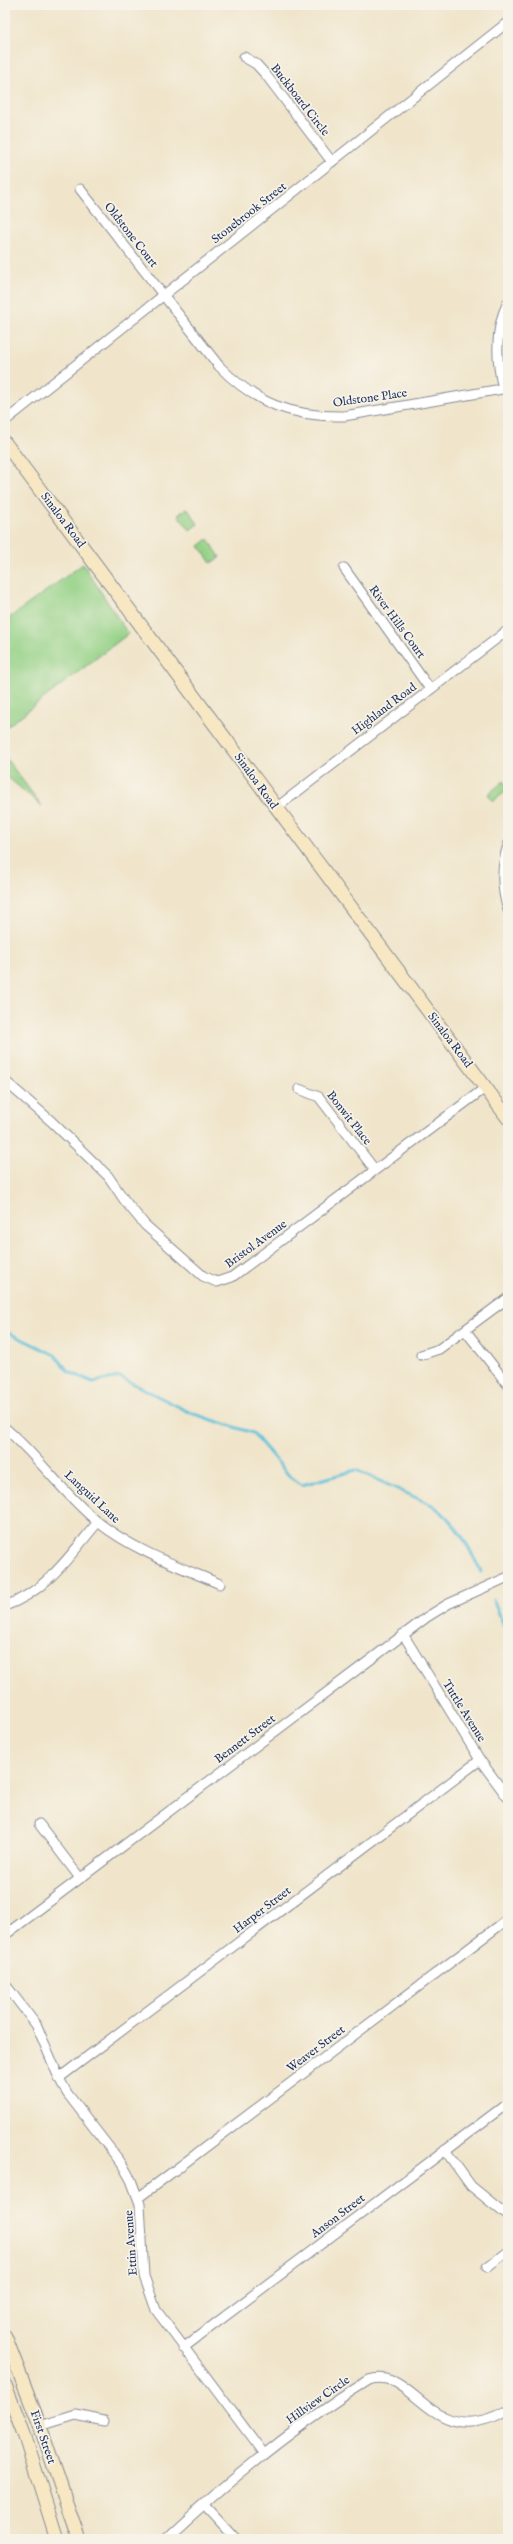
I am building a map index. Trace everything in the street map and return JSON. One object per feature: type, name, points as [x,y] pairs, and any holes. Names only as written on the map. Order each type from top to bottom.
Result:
[{"type":"street","name":"Stonebrook Street","points":[[5,421],[508,22]]},
{"type":"street","name":"Buckboard Circle","points":[[244,57],[256,64],[266,75],[332,162]]},
{"type":"street","name":"Oldstone Court","points":[[80,189],[164,295]]},
{"type":"street","name":"Oldstone Place","points":[[164,295],[232,380],[260,400],[290,412],[317,417],[344,416],[506,389]]},
{"type":"street","points":[[506,389],[498,368],[496,346],[500,324],[508,302]]},
{"type":"street","name":"Sinaloa Road","points":[[5,443],[508,1118]]},
{"type":"street","name":"River Hills Court","points":[[344,568],[430,689]]},
{"type":"street","name":"Highland Road","points":[[276,808],[508,630]]},
{"type":"street","points":[[508,845],[502,873],[503,887],[508,910]]},
{"type":"street","name":"Bristol Avenue","points":[[5,1082],[51,1121],[108,1176],[125,1201],[145,1225],[210,1280],[225,1281],[485,1088]]},
{"type":"street","name":"Bonwit Place","points":[[299,1089],[319,1097],[375,1170]]},
{"type":"street","points":[[421,1355],[439,1349],[508,1298]]},
{"type":"street","points":[[465,1330],[508,1385]]},
{"type":"street","name":"Languid Lane","points":[[5,1428],[98,1522],[142,1551],[220,1584]]},
{"type":"street","points":[[5,1606],[35,1591],[52,1577],[98,1522]]},
{"type":"street","name":"Bennett Street","points":[[5,1935],[403,1634],[448,1604],[508,1577]]},
{"type":"street","name":"Tuttle Avenue","points":[[403,1634],[480,1760],[508,1798]]},
{"type":"street","name":"Harper Street","points":[[59,2078],[480,1760]]},
{"type":"street","points":[[39,1824],[80,1878]]},
{"type":"street","name":"Weaver Street","points":[[138,2198],[508,1919]]},
{"type":"street","name":"Ettin Avenue","points":[[5,1984],[37,2026],[59,2078],[122,2164],[138,2198],[142,2227],[142,2256],[149,2293],[156,2310],[183,2348],[264,2454]]},
{"type":"street","name":"Anson Street","points":[[183,2348],[508,2102]]},
{"type":"street","points":[[445,2150],[471,2186],[508,2216]]},
{"type":"street","points":[[486,2268],[508,2251]]},
{"type":"street","name":"First Street","points":[[5,2336],[40,2426],[79,2539]]},
{"type":"street","name":"Hillview Circle","points":[[166,2539],[204,2504],[264,2454],[349,2393],[378,2377],[394,2380],[431,2411],[452,2421],[478,2423],[504,2412]]},
{"type":"street","name":"First Street","points":[[5,2385],[24,2434],[57,2539]]},
{"type":"street","points":[[40,2426],[76,2415],[104,2421]]},
{"type":"street","points":[[204,2504],[236,2539]]},
{"type":"green space","points":[[187,508],[198,524],[190,530],[178,515]]},
{"type":"green space","points":[[208,539],[220,557],[211,563],[199,546]]},
{"type":"green space","points":[[83,564],[128,634],[5,728],[5,621]]},
{"type":"green space","points":[[5,757],[42,806],[5,775]]},
{"type":"green space","points":[[504,781],[508,790],[493,801],[488,794]]},
{"type":"waterway","points":[[5,1331],[55,1355],[69,1372],[93,1382],[120,1377],[191,1413],[253,1433],[291,1478],[302,1485],[356,1470],[432,1505],[441,1511],[461,1535],[481,1572]]},
{"type":"waterway","points":[[493,1600],[508,1635]]}]
